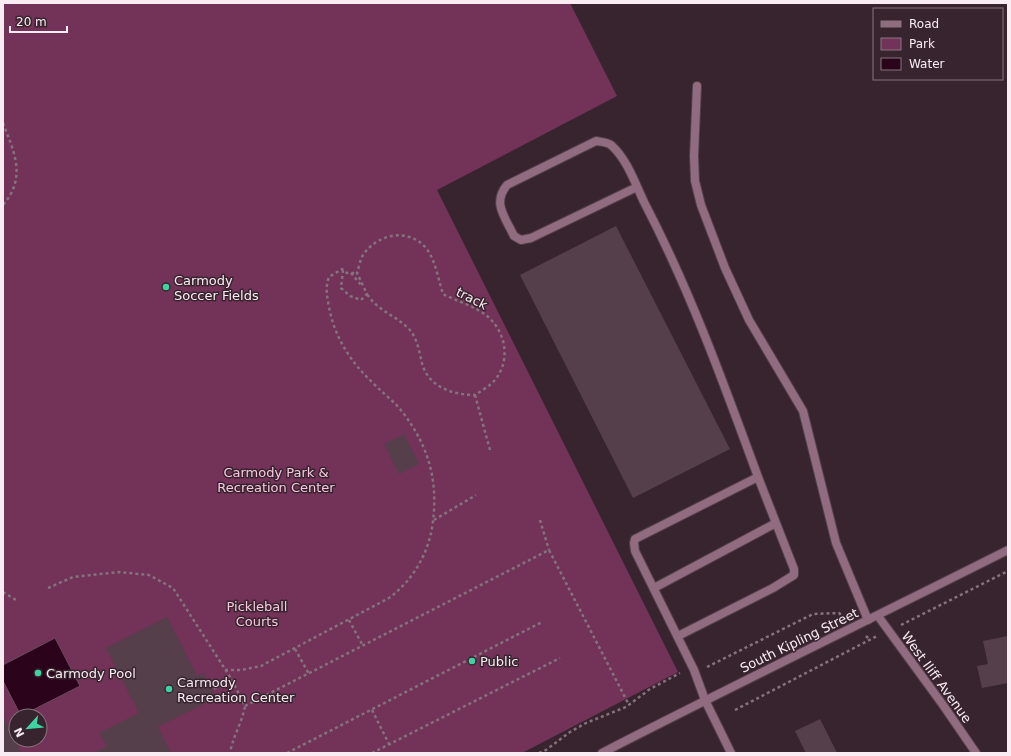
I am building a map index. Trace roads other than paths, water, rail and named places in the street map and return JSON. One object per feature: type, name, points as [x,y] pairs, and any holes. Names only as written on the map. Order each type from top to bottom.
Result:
[{"type":"street","points":[[697,86],[694,156],[695,181],[701,205],[725,268],[749,320],[768,356],[803,412],[836,543],[868,620]]},
{"type":"street","points":[[637,187],[531,238],[521,240],[514,236],[499,204],[500,193],[507,185],[596,141],[609,143],[620,155],[637,187],[670,254],[723,382],[794,569],[794,575],[773,588],[678,636]]},
{"type":"street","points":[[731,753],[705,700],[694,670],[678,636],[635,551],[634,543],[635,539],[758,477]]},
{"type":"street","points":[[654,588],[776,524]]},
{"type":"street","name":"South Kipling Street","points":[[602,753],[705,700],[878,616],[1008,550]]},
{"type":"street","name":"West Iliff Avenue","points":[[878,616],[976,753]]},
{"type":"water","name":"Carmody Pool","points":[[55,638],[80,686],[37,708],[17,708],[3,681],[3,665]]},
{"type":"place","name":"Carmody Soccer Fields","points":[[166,287]]},
{"type":"place","name":"Public","points":[[472,661]]},
{"type":"place","name":"Carmody Pool","points":[[38,673]]},
{"type":"place","name":"Carmody Recreation Center","points":[[169,689]]},
{"type":"park label","name":"Carmody Park & Recreation Center","points":[[276,480]]},
{"type":"park label","name":"Pickleball Courts","points":[[257,614]]}]
